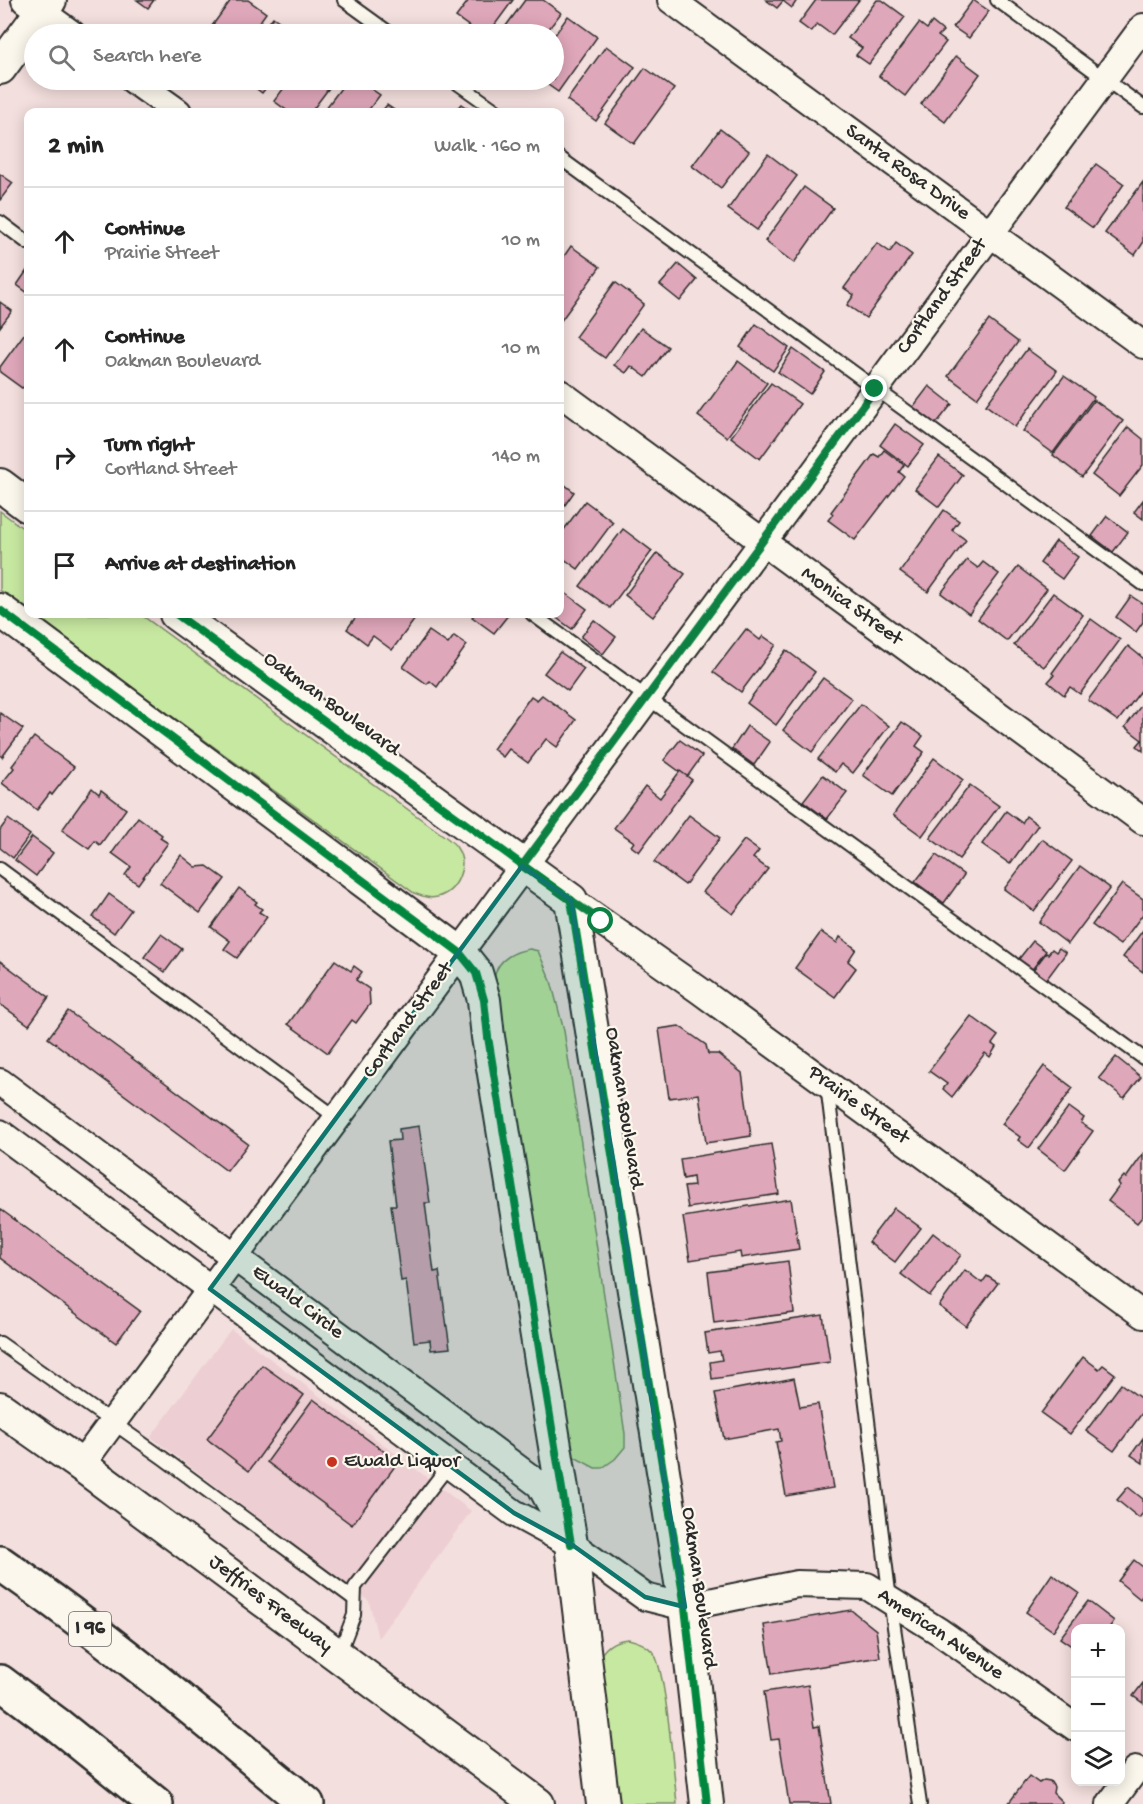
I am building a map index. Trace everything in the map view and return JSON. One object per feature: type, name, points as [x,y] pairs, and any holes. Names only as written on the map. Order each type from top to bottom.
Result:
[{"type":"highway","name":"I 96","points":[[0,1563],[52,1599],[178,1697],[307,1804]]},
{"type":"highway","points":[[0,1682],[156,1804]]},
{"type":"street","name":"Santa Rosa Drive","points":[[671,0],[1143,345]]},
{"type":"street","points":[[27,24],[39,4],[61,24]]},
{"type":"street","name":"Cortland Street","points":[[81,1465],[1143,27]]},
{"type":"street","points":[[0,68],[24,29]]},
{"type":"street","points":[[147,90],[172,108]]},
{"type":"street","name":"Monica Street","points":[[564,396],[1143,820]]},
{"type":"street","points":[[0,485],[24,503]]},
{"type":"street","points":[[0,610],[459,952],[476,973],[484,1000],[571,1544],[603,1804]]},
{"type":"street","name":"Oakman Boulevard","points":[[181,618],[571,900],[685,1607],[707,1804]]},
{"type":"street","name":"Prairie Street","points":[[571,900],[699,990],[1143,1315]]},
{"type":"street","name":"Ewald Circle","points":[[0,1082],[540,1485],[571,1544]]},
{"type":"street","name":"Ewald Circle","points":[[0,1133],[514,1513],[571,1544],[645,1597],[685,1607]]},
{"type":"street","name":"Jeffries Freeway","points":[[0,1408],[81,1465],[538,1804]]},
{"type":"street","name":"American Avenue","points":[[685,1607],[797,1584],[867,1586],[940,1632],[1071,1724]]},
{"type":"street","points":[[1110,1804],[1133,1769]]},
{"type":"lane","points":[[344,0],[377,24]]},
{"type":"lane","points":[[997,0],[1143,107]]},
{"type":"lane","points":[[467,90],[492,108]]},
{"type":"lane","points":[[564,161],[1143,584]]},
{"type":"lane","points":[[0,222],[24,240]]},
{"type":"lane","points":[[537,618],[1143,1058]]},
{"type":"lane","points":[[0,869],[337,1118]]},
{"type":"lane","points":[[827,1084],[890,1600],[920,1804]]},
{"type":"lane","points":[[0,1343],[113,1422],[354,1599]]},
{"type":"lane","points":[[338,1656],[354,1615],[355,1587],[449,1465]]},
{"type":"highlighted area","points":[[522,866],[571,900],[685,1607],[645,1597],[571,1544],[514,1513],[210,1289]]},
{"type":"shaded area","points":[[231,1329],[471,1511],[378,1638],[369,1601],[151,1437]]},
{"type":"green space","points":[[0,511],[24,529],[24,608],[0,590]]},
{"type":"green space","points":[[37,618],[145,618],[451,841],[457,848],[462,863],[455,884],[450,890],[437,897],[414,893]]},
{"type":"green space","points":[[530,949],[538,951],[551,981],[564,1031],[625,1434],[625,1447],[615,1459],[602,1468],[595,1468],[565,1452],[495,975],[503,960]]},
{"type":"green space","points":[[628,1639],[648,1647],[658,1662],[666,1700],[677,1804],[618,1804],[597,1662],[609,1646],[617,1641]]},
{"type":"building","points":[[137,0],[154,0],[148,8]]},
{"type":"building","points":[[231,0],[248,0],[266,13],[258,24],[213,24]]},
{"type":"building","points":[[469,0],[513,0],[495,24],[466,24],[456,17]]},
{"type":"building","points":[[525,0],[543,0],[561,13],[553,24],[507,24]]},
{"type":"building","points":[[766,0],[797,0],[792,8],[783,1],[777,8]]},
{"type":"building","points":[[816,0],[859,0],[832,35],[817,24],[811,32],[799,23]]},
{"type":"building","points":[[877,0],[882,0],[905,17],[869,64],[856,55],[862,48],[848,38]]},
{"type":"building","points":[[973,0],[989,11],[969,38],[953,27]]},
{"type":"building","points":[[568,16],[597,37],[564,84],[564,24]]},
{"type":"building","points":[[273,17],[283,24],[268,24]]},
{"type":"building","points":[[932,22],[943,31],[938,36],[946,42],[905,96],[879,76],[919,23],[927,29]]},
{"type":"building","points":[[606,46],[635,67],[596,121],[567,100]]},
{"type":"building","points":[[956,56],[980,74],[945,122],[921,104]]},
{"type":"building","points":[[645,68],[674,89],[634,144],[605,123]]},
{"type":"building","points":[[282,90],[328,90],[314,108],[284,108],[274,101]]},
{"type":"building","points":[[340,90],[373,90],[380,95],[370,108],[326,108]]},
{"type":"building","points":[[720,129],[749,151],[721,188],[692,166]]},
{"type":"building","points":[[768,154],[797,176],[757,230],[728,209]]},
{"type":"building","points":[[1096,164],[1124,184],[1093,228],[1064,207]]},
{"type":"building","points":[[0,174],[13,183],[0,200]]},
{"type":"building","points":[[1143,182],[1143,243],[1135,255],[1105,233]]},
{"type":"building","points":[[804,187],[833,208],[794,263],[765,241]]},
{"type":"building","points":[[877,243],[890,252],[896,243],[912,255],[866,318],[847,305],[854,295],[844,288]]},
{"type":"building","points":[[571,246],[600,267],[564,316],[564,256]]},
{"type":"building","points":[[678,264],[697,280],[680,301],[660,285]]},
{"type":"building","points":[[24,275],[24,290],[17,285]]},
{"type":"building","points":[[615,282],[644,304],[605,358],[575,337]]},
{"type":"building","points":[[0,302],[12,311],[0,327]]},
{"type":"building","points":[[989,320],[1018,342],[977,398],[948,376]]},
{"type":"building","points":[[756,324],[789,348],[773,371],[740,347]]},
{"type":"building","points":[[641,328],[668,347],[646,377],[631,366],[626,373],[614,365]]},
{"type":"building","points":[[24,334],[24,387],[22,388],[0,372],[0,367]]},
{"type":"building","points":[[793,349],[825,372],[810,394],[778,372]]},
{"type":"building","points":[[1027,349],[1057,371],[1015,427],[986,405]]},
{"type":"building","points":[[738,361],[767,383],[727,437],[698,416]]},
{"type":"building","points":[[1064,376],[1094,397],[1053,453],[1023,431]]},
{"type":"building","points":[[771,383],[800,404],[760,459],[731,437]]},
{"type":"building","points":[[929,386],[952,404],[936,424],[913,407]]},
{"type":"building","points":[[1094,400],[1123,421],[1082,477],[1053,455]]},
{"type":"building","points":[[895,424],[924,445],[908,466],[880,445]]},
{"type":"building","points":[[1128,427],[1143,439],[1143,465],[1119,496],[1092,475]]},
{"type":"building","points":[[884,450],[904,465],[899,472],[904,476],[855,540],[828,520],[833,514],[831,512],[874,454],[879,457]]},
{"type":"building","points":[[939,457],[963,475],[939,507],[915,489]]},
{"type":"building","points":[[564,484],[574,492],[564,506]]},
{"type":"building","points":[[1143,500],[1143,519],[1134,512]]},
{"type":"building","points":[[585,501],[613,522],[578,569],[564,559],[564,530]]},
{"type":"building","points":[[944,510],[959,521],[952,530],[966,540],[928,592],[900,572]]},
{"type":"building","points":[[1107,516],[1128,532],[1113,552],[1092,536]]},
{"type":"building","points":[[623,529],[652,551],[610,608],[580,586]]},
{"type":"building","points":[[1056,541],[1078,557],[1062,579],[1040,563]]},
{"type":"building","points":[[657,553],[685,574],[653,617],[625,595]]},
{"type":"building","points":[[967,560],[978,568],[983,562],[999,574],[969,614],[941,593]]},
{"type":"building","points":[[1018,567],[1047,589],[1007,641],[978,619]]},
{"type":"building","points":[[564,592],[587,609],[572,629],[557,618],[564,618]]},
{"type":"building","points":[[1053,593],[1083,615],[1044,667],[1014,645]]},
{"type":"building","points":[[1131,596],[1143,604],[1143,622],[1136,632],[1116,617]]},
{"type":"building","points":[[355,618],[416,618],[392,650],[373,636],[367,644],[347,629]]},
{"type":"building","points":[[473,618],[506,618],[494,633]]},
{"type":"building","points":[[1091,619],[1120,640],[1080,694],[1070,687],[1064,695],[1048,682]]},
{"type":"building","points":[[594,620],[616,637],[603,654],[581,637]]},
{"type":"building","points":[[746,629],[760,640],[763,636],[776,645],[741,692],[713,672]]},
{"type":"building","points":[[429,631],[448,644],[454,636],[467,645],[437,687],[430,681],[427,684],[403,667]]},
{"type":"building","points":[[1128,646],[1143,658],[1143,688],[1118,721],[1088,700]]},
{"type":"building","points":[[786,650],[815,672],[776,725],[747,703]]},
{"type":"building","points":[[560,652],[584,669],[568,691],[544,673]]},
{"type":"building","points":[[823,678],[852,699],[812,752],[783,730]]},
{"type":"building","points":[[542,695],[576,720],[557,747],[546,739],[528,763],[509,749],[503,757],[493,749],[531,696],[537,700]]},
{"type":"building","points":[[1143,703],[1143,751],[1137,746],[1142,740],[1125,727]]},
{"type":"building","points":[[861,704],[889,726],[853,773],[841,764],[835,772],[818,759]]},
{"type":"building","points":[[0,713],[23,729],[2,757],[0,755]]},
{"type":"building","points":[[902,722],[923,736],[916,746],[924,752],[892,796],[863,775]]},
{"type":"building","points":[[747,726],[770,742],[754,765],[732,749]]},
{"type":"building","points":[[34,737],[74,767],[37,810],[2,783]]},
{"type":"building","points":[[680,740],[702,756],[687,777],[664,760]]},
{"type":"building","points":[[934,758],[963,780],[922,836],[893,815]]},
{"type":"building","points":[[680,771],[692,780],[639,852],[631,846],[634,842],[614,828],[645,786],[660,798]]},
{"type":"building","points":[[823,775],[847,793],[827,819],[803,801]]},
{"type":"building","points":[[970,785],[999,806],[959,859],[930,838]]},
{"type":"building","points":[[92,788],[99,794],[101,790],[126,809],[100,845],[95,841],[89,849],[62,830]]},
{"type":"building","points":[[1006,811],[1022,823],[1026,816],[1038,825],[1010,864],[982,844]]},
{"type":"building","points":[[689,815],[720,838],[685,885],[654,862]]},
{"type":"building","points":[[138,817],[162,835],[160,838],[168,843],[138,884],[125,875],[131,867],[112,853]]},
{"type":"building","points":[[8,819],[30,835],[13,858],[0,848],[0,830]]},
{"type":"building","points":[[32,837],[53,853],[36,876],[15,860]]},
{"type":"building","points":[[1042,839],[1072,861],[1034,911],[1004,889]]},
{"type":"building","points":[[744,840],[759,851],[753,858],[768,869],[733,914],[703,892]]},
{"type":"building","points":[[181,855],[196,867],[207,866],[225,879],[200,913],[160,883]]},
{"type":"building","points":[[936,855],[964,875],[944,903],[915,882]]},
{"type":"building","points":[[1080,866],[1110,888],[1068,944],[1039,922]]},
{"type":"building","points":[[1122,884],[1143,899],[1143,914],[1120,945],[1092,925]]},
{"type":"building","points":[[239,888],[257,902],[255,904],[262,909],[259,912],[267,917],[237,958],[224,949],[230,941],[211,927]]},
{"type":"building","points":[[109,894],[131,910],[114,933],[93,917]]},
{"type":"building","points":[[1143,930],[1143,972],[1123,957]]},
{"type":"building","points":[[821,932],[837,943],[840,937],[856,949],[848,961],[856,968],[835,997],[795,968]]},
{"type":"building","points":[[161,934],[182,949],[165,972],[144,957]]},
{"type":"building","points":[[1033,941],[1046,951],[1031,971],[1018,960]]},
{"type":"building","points":[[1059,948],[1066,953],[1046,980],[1033,970],[1046,953],[1048,954],[1052,949],[1056,952]]},
{"type":"building","points":[[335,960],[351,971],[354,966],[362,972],[356,980],[369,989],[370,1004],[356,1023],[352,1020],[328,1053],[288,1024]]},
{"type":"building","points":[[0,961],[49,997],[29,1025],[0,1004]]},
{"type":"building","points":[[68,1011],[248,1144],[227,1171],[48,1038]]},
{"type":"building","points":[[971,1016],[998,1036],[992,1044],[996,1047],[990,1057],[985,1053],[952,1097],[943,1089],[947,1084],[929,1071]]},
{"type":"building","points":[[679,1026],[706,1045],[708,1054],[718,1054],[742,1073],[751,1136],[706,1143],[699,1094],[669,1098],[659,1029]]},
{"type":"building","points":[[1116,1057],[1141,1077],[1124,1098],[1099,1078]]},
{"type":"building","points":[[1044,1066],[1073,1088],[1029,1148],[1018,1140],[1020,1137],[1002,1124]]},
{"type":"building","points":[[1069,1107],[1084,1118],[1081,1123],[1093,1131],[1065,1170],[1038,1149]]},
{"type":"building","points":[[419,1126],[430,1203],[425,1203],[434,1272],[439,1271],[450,1348],[431,1350],[430,1340],[414,1342],[406,1280],[401,1281],[391,1205],[396,1205],[388,1141],[400,1140],[399,1129]]},
{"type":"building","points":[[771,1144],[779,1194],[688,1208],[684,1187],[694,1186],[693,1177],[683,1179],[680,1159]]},
{"type":"building","points":[[1143,1154],[1143,1216],[1137,1223],[1108,1201],[1120,1185],[1118,1183],[1124,1176],[1126,1178]]},
{"type":"building","points":[[791,1199],[799,1249],[741,1258],[740,1252],[690,1260],[683,1217]]},
{"type":"building","points":[[894,1208],[921,1228],[895,1262],[868,1242]]},
{"type":"building","points":[[0,1209],[140,1311],[116,1343],[0,1258]]},
{"type":"building","points":[[933,1233],[961,1255],[930,1296],[901,1274]]},
{"type":"building","points":[[788,1261],[794,1313],[714,1323],[708,1272]]},
{"type":"building","points":[[965,1270],[982,1283],[987,1276],[998,1283],[966,1326],[939,1306]]},
{"type":"building","points":[[823,1315],[830,1362],[712,1379],[710,1362],[722,1360],[720,1351],[708,1353],[705,1333]]},
{"type":"building","points":[[1083,1357],[1099,1369],[1103,1365],[1115,1374],[1070,1434],[1041,1413]]},
{"type":"building","points":[[262,1365],[304,1395],[249,1471],[207,1439]]},
{"type":"building","points":[[794,1378],[800,1407],[818,1404],[833,1488],[786,1496],[776,1442],[781,1441],[779,1429],[724,1439],[715,1393]]},
{"type":"building","points":[[1121,1384],[1143,1400],[1143,1412],[1114,1451],[1086,1431]]},
{"type":"building","points":[[313,1399],[398,1462],[352,1525],[267,1462]]},
{"type":"building","points":[[1143,1438],[1143,1463],[1131,1455]]},
{"type":"building","points":[[1128,1487],[1143,1499],[1143,1513],[1139,1518],[1117,1500]]},
{"type":"building","points":[[1134,1560],[1143,1567],[1143,1595],[1140,1599],[1118,1581]]},
{"type":"building","points":[[1052,1574],[1079,1593],[1053,1631],[1026,1612]]},
{"type":"building","points":[[1088,1601],[1114,1621],[1112,1624],[1071,1624],[1071,1646],[1060,1638]]},
{"type":"building","points":[[851,1610],[876,1630],[880,1657],[772,1674],[764,1625]]},
{"type":"building","points":[[1143,1683],[1143,1703],[1133,1696]]},
{"type":"building","points":[[808,1685],[814,1727],[819,1726],[831,1804],[789,1804],[779,1739],[771,1740],[764,1692]]},
{"type":"building","points":[[1029,1776],[1039,1783],[1044,1780],[1050,1781],[1054,1787],[1053,1793],[1062,1802],[1061,1804],[1008,1804]]},
{"type":"cycle path","points":[[0,610],[459,952],[476,973],[484,1000],[488,1037],[571,1544]]},
{"type":"cycle path","points":[[182,618],[571,900],[685,1607],[707,1804]]},
{"type":"place","name":"Ewald Liquor","points":[[332,1462]]},
{"type":"route","points":[[601,921],[522,866],[875,389]]}]
